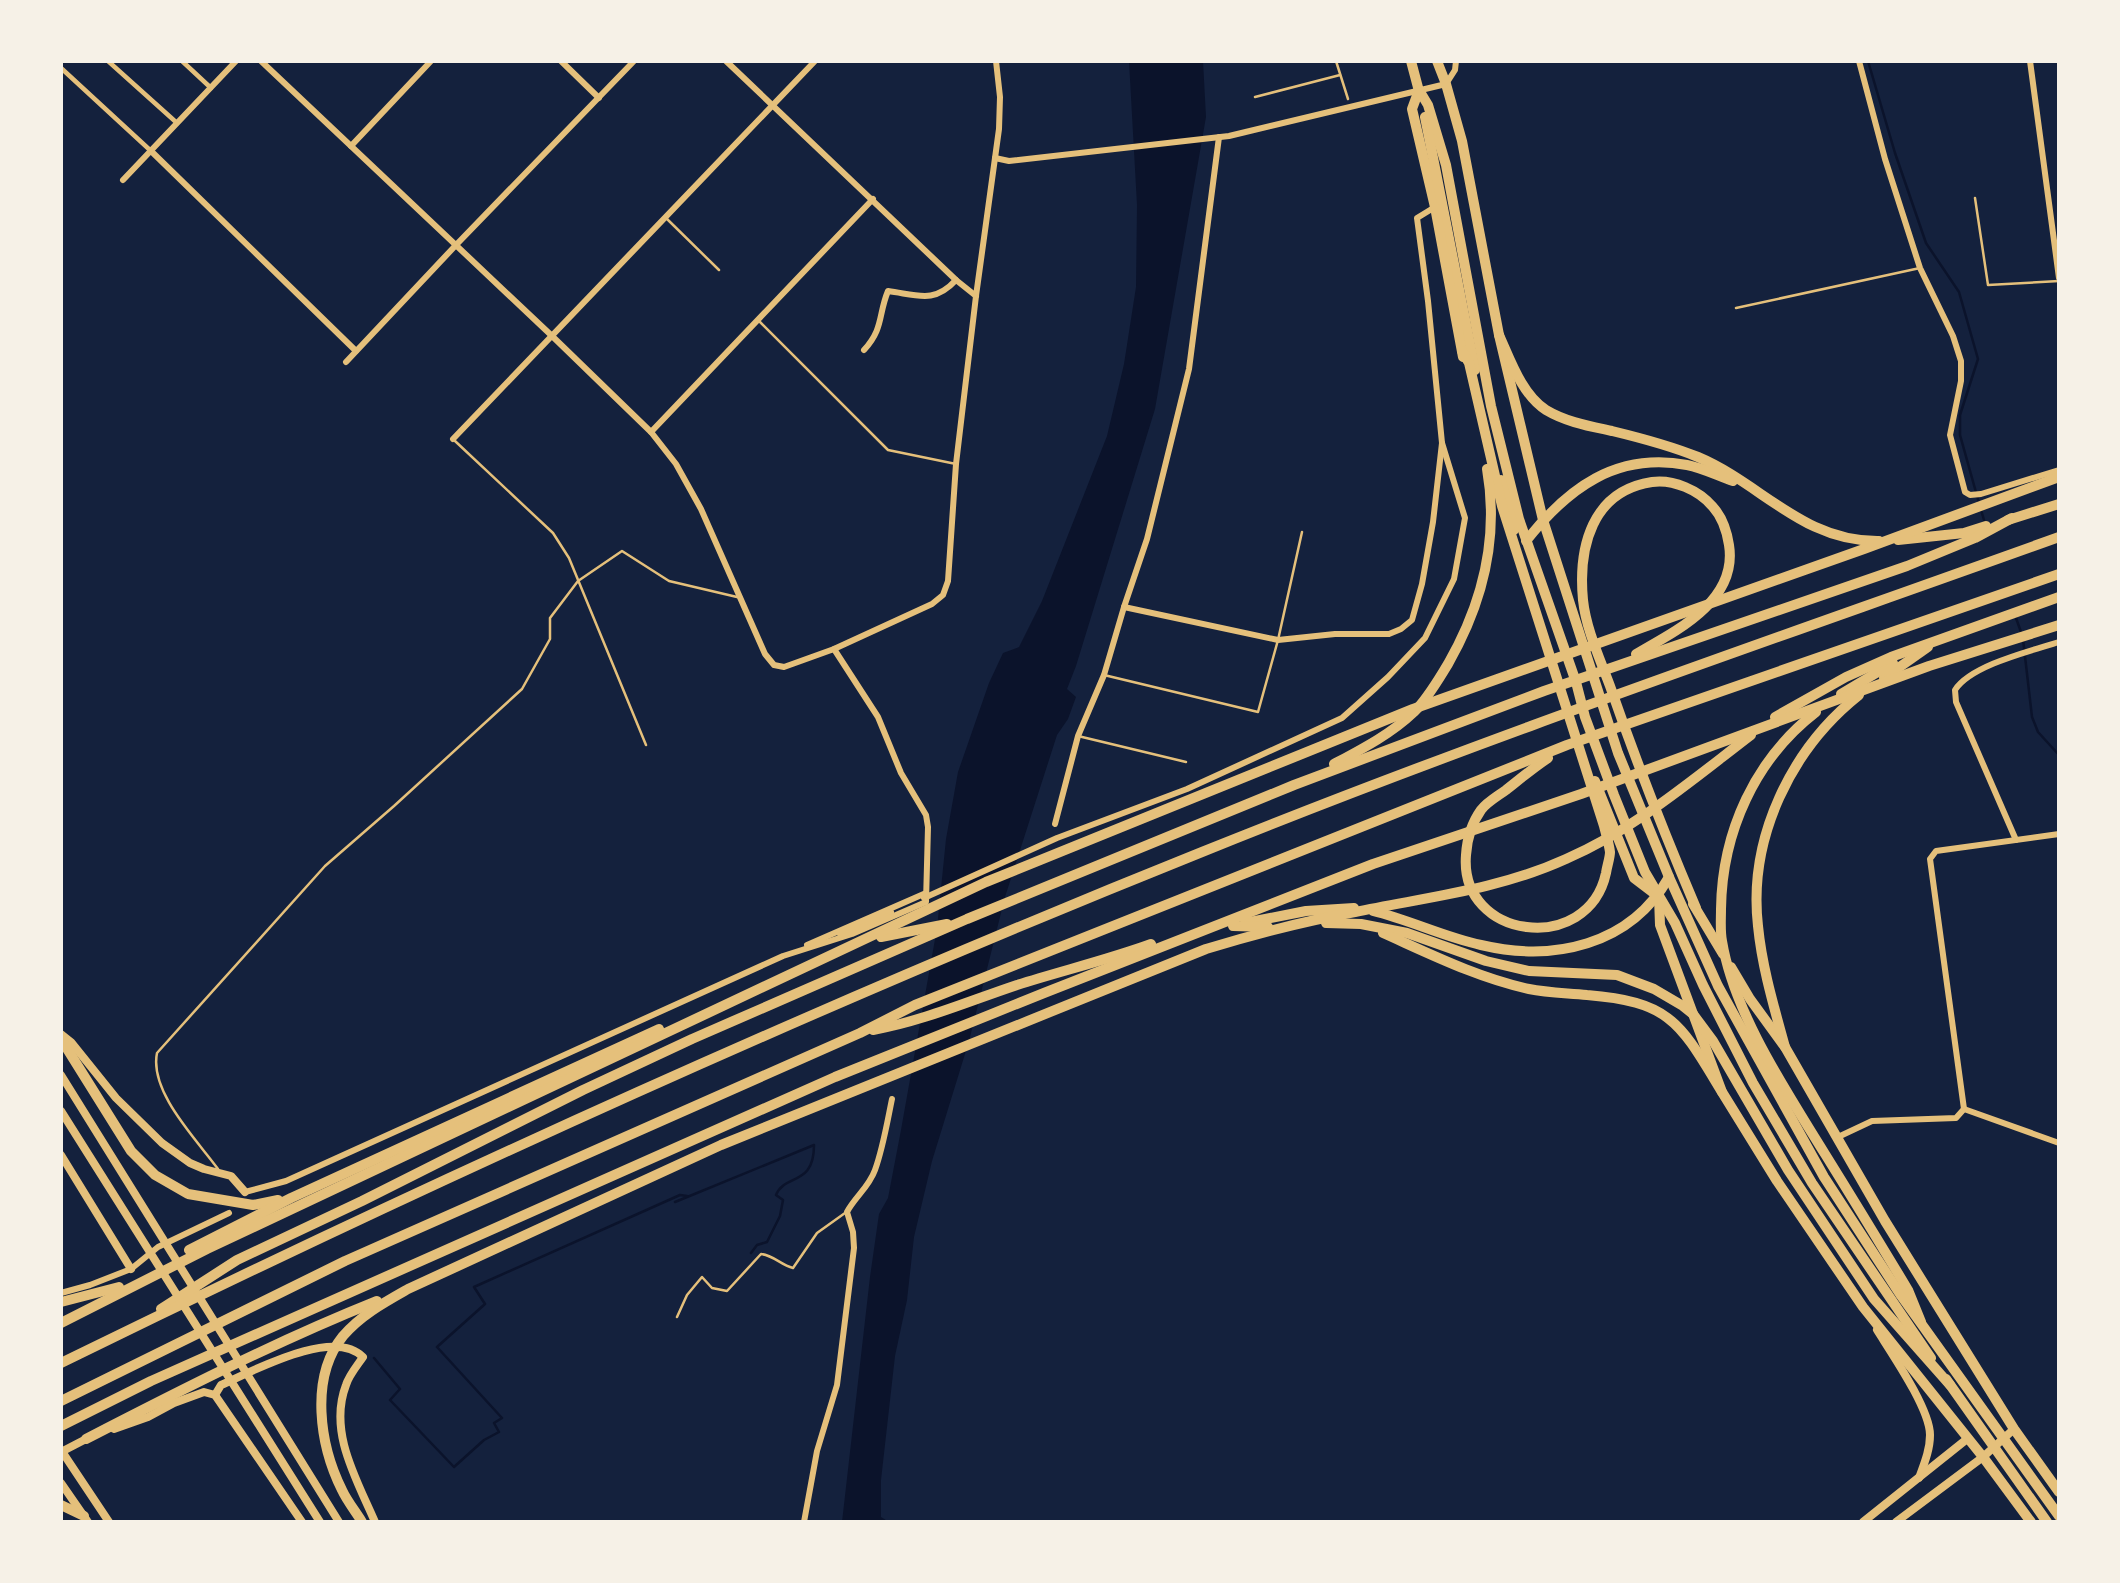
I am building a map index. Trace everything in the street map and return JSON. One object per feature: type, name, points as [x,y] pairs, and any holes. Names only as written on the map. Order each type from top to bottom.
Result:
[{"type":"highway","points":[[1294,785],[1374,743],[1416,710],[1434,688],[1461,641],[1477,603],[1489,557],[1491,491],[1434,207]]},
{"type":"highway","points":[[1499,334],[1525,388],[1544,409],[1569,421],[1662,444],[1699,457],[1735,476],[1787,513],[1809,525],[1837,535],[1874,541],[1964,533],[2059,504]]},
{"type":"highway","points":[[1462,351],[1469,363],[1502,506],[1610,852],[1603,886],[1597,898],[1582,914],[1541,929],[1518,927],[1493,916],[1468,884],[1465,864],[1467,839],[1482,809],[1567,745]]},
{"type":"highway","points":[[1526,541],[1559,502],[1579,487],[1600,475],[1629,466],[1681,464],[1746,485]]},
{"type":"highway","points":[[61,1323],[207,1249],[986,882],[1413,709],[2059,477]]},
{"type":"highway","points":[[1611,668],[1691,621],[1706,608],[1726,578],[1731,553],[1728,538],[1713,507],[1698,493],[1658,481],[1621,492],[1600,510],[1592,526],[1586,545],[1582,580],[1583,604],[1593,638],[1692,912]]},
{"type":"highway","points":[[124,1332],[237,1259],[362,1201],[680,1044],[925,934],[1294,785],[1544,691],[1907,566],[1975,538],[2012,518]]},
{"type":"highway","points":[[61,1363],[552,1129],[922,968],[1206,850],[1622,691],[2059,537]]},
{"type":"highway","points":[[61,1401],[345,1261],[860,1033],[915,1004],[1567,745],[2059,574]]},
{"type":"highway","points":[[86,1439],[295,1336],[464,1264],[565,1215],[821,1104],[1206,949],[1284,927],[1483,888],[1566,860],[1617,834],[1773,719],[1806,699],[1891,657],[2059,597]]},
{"type":"highway","points":[[61,1426],[150,1381],[822,1083],[1032,998],[1373,864],[1581,794],[1929,666],[2059,625]]},
{"type":"highway","points":[[1921,1322],[1908,1290],[1781,1083],[1740,1000],[1721,939],[1721,889],[1728,844],[1751,787],[1796,727],[1871,675],[1939,639]]},
{"type":"highway","points":[[1785,1047],[1767,979],[1758,925],[1757,888],[1769,821],[1785,784],[1799,761],[1834,717],[1939,639]]},
{"type":"highway","points":[[860,1033],[910,1023],[1154,943],[1306,911],[1360,908],[1510,951],[1559,951],[1604,939],[1636,918],[1658,896],[1669,877]]},
{"type":"highway","points":[[1233,926],[1362,924],[1407,933],[1486,961],[1529,971],[1618,975],[1654,989],[1684,1006],[1713,1041],[1788,1170],[1874,1299],[1950,1385]]},
{"type":"highway","points":[[1362,924],[1501,981],[1531,989],[1619,998],[1650,1007],[1669,1018],[1686,1035],[1722,1092]]},
{"type":"highway","points":[[61,1302],[114,1289],[291,1198],[703,1009],[883,936],[925,934]]},
{"type":"highway","points":[[61,1037],[131,1151],[155,1175],[188,1194],[216,1200],[253,1205],[291,1198]]},
{"type":"highway","points":[[362,1522],[342,1491],[327,1451],[321,1397],[327,1369],[342,1338],[368,1313],[408,1289]]},
{"type":"highway","points":[[61,1505],[86,1519]]},
{"type":"main road","points":[[1411,61],[1440,183],[1472,359],[1522,559],[1595,783],[1633,878],[1658,896]]},
{"type":"main road","points":[[1437,61],[1462,141],[1499,334],[1543,520],[1618,753],[1669,877],[1785,1047],[1885,1221],[2014,1429],[2059,1492]]},
{"type":"main road","points":[[1419,90],[1412,109],[1434,207]]},
{"type":"main road","points":[[1419,90],[1428,105],[1446,165],[1491,406],[1526,541],[1576,682],[1585,717],[1645,872],[1675,923],[1753,1083],[1812,1183],[2047,1522]]},
{"type":"main road","points":[[1658,896],[1660,925],[1722,1092],[1777,1181],[1863,1307],[1983,1457],[2031,1522]]},
{"type":"main road","points":[[1692,912],[1718,986],[1824,1177],[1921,1322],[2059,1516]]},
{"type":"street","points":[[108,61],[177,123]]},
{"type":"street","points":[[182,61],[211,88]]},
{"type":"street","points":[[123,180],[236,61]]},
{"type":"street","points":[[261,61],[651,432],[676,464],[701,509],[765,654],[774,665],[784,667],[834,649],[932,604],[943,595],[948,582],[956,464],[999,129],[996,61]]},
{"type":"street","points":[[351,146],[431,61]]},
{"type":"street","points":[[561,61],[599,98]]},
{"type":"street","points":[[346,362],[634,61]]},
{"type":"street","points":[[726,61],[976,296]]},
{"type":"street","points":[[453,439],[815,61]]},
{"type":"street","points":[[995,158],[1009,161],[1219,137],[1446,84],[1455,70],[1456,61]]},
{"type":"street","points":[[1859,61],[1885,159],[1920,268],[1953,336],[1961,361],[1961,381],[1950,435],[1965,492],[1970,495],[1981,494],[2059,470]]},
{"type":"street","points":[[2031,61],[2056,230],[2059,279]]},
{"type":"street","points":[[61,68],[356,351]]},
{"type":"street","points":[[1055,824],[1078,736],[1104,675],[1147,539],[1189,369],[1219,137]]},
{"type":"street","points":[[651,432],[873,199]]},
{"type":"street","points":[[61,1037],[71,1042],[116,1098],[162,1143],[190,1163],[231,1176],[245,1192],[286,1181],[783,956],[852,930],[1027,854],[1057,838],[1187,789],[1342,718],[1388,677],[1425,638],[1454,579],[1465,517],[1442,443],[1417,218],[1434,207]]},
{"type":"street","points":[[864,350],[880,326],[888,291],[935,296],[956,280]]},
{"type":"street","points":[[1124,607],[1278,640],[1335,634],[1390,634],[1401,629],[1412,620],[1422,584],[1433,522],[1442,443]]},
{"type":"street","points":[[2016,840],[1954,696],[1959,683],[1968,676],[2059,642]]},
{"type":"street","points":[[783,956],[852,934],[926,902],[926,815],[901,774],[878,717],[834,649]]},
{"type":"street","points":[[1838,1137],[1872,1121],[1956,1118],[1964,1109],[1930,859],[1936,851],[2059,834]]},
{"type":"street","points":[[61,1075],[339,1522]]},
{"type":"street","points":[[804,1522],[817,1451],[837,1385],[854,1248],[847,1212],[874,1171],[892,1099]]},
{"type":"street","points":[[1964,1109],[2059,1143]]},
{"type":"street","points":[[61,1111],[320,1522]]},
{"type":"street","points":[[61,1155],[131,1269]]},
{"type":"street","points":[[61,1293],[131,1269],[158,1247],[229,1213]]},
{"type":"street","points":[[1863,1307],[1920,1404],[1930,1432],[1928,1450],[1919,1478]]},
{"type":"street","points":[[215,1395],[221,1385],[304,1351],[326,1346],[356,1350],[363,1357],[345,1385],[340,1419],[346,1455],[375,1522]]},
{"type":"street","points":[[109,1522],[62,1451],[204,1392],[215,1395],[302,1522]]},
{"type":"street","points":[[1896,1522],[1983,1457],[2014,1429]]},
{"type":"street","points":[[1863,1522],[1967,1439]]},
{"type":"street","points":[[61,1483],[86,1519]]},
{"type":"lane","points":[[1336,61],[1348,99]]},
{"type":"lane","points":[[1255,97],[1340,75]]},
{"type":"lane","points":[[1975,198],[1988,285],[2059,279]]},
{"type":"lane","points":[[665,217],[719,270]]},
{"type":"lane","points":[[1736,308],[1920,268]]},
{"type":"lane","points":[[757,319],[888,450],[956,464]]},
{"type":"lane","points":[[453,439],[553,533],[569,558],[646,745]]},
{"type":"lane","points":[[1104,675],[1258,712],[1278,640],[1302,532]]},
{"type":"lane","points":[[220,1172],[180,1122],[156,1074],[157,1054],[325,866],[522,689],[550,639],[550,618],[578,581],[622,551],[669,581],[741,598]]},
{"type":"lane","points":[[1078,736],[1186,762]]},
{"type":"lane","points":[[677,1317],[687,1295],[702,1277],[712,1288],[727,1292],[761,1254],[793,1268],[817,1233],[847,1212]]},
{"type":"water","points":[[1129,61],[1203,61],[1206,117],[1155,409],[1067,689],[1076,697],[1068,719],[1057,735],[1005,897],[969,1041],[932,1161],[914,1237],[907,1300],[895,1356],[881,1480],[881,1517],[889,1522],[842,1522],[879,1214],[888,1198],[901,1130],[937,928],[946,839],[958,772],[989,683],[1003,653],[1019,647],[1042,601],[1107,436],[1124,364],[1136,287],[1137,205]]},
{"type":"waterway","points":[[1868,61],[1895,153],[1926,243],[1959,292],[1978,359],[1960,415],[1960,435],[1979,503]]},
{"type":"waterway","points":[[1981,510],[1984,520]]},
{"type":"waterway","points":[[2016,618],[2021,632]]},
{"type":"waterway","points":[[2023,639],[2032,717],[2038,732],[2059,755]]},
{"type":"waterway","points":[[675,1202],[814,1145],[809,1167],[798,1178],[780,1188],[776,1195],[783,1200],[780,1216],[767,1242],[757,1245],[751,1253]]},
{"type":"waterway","points":[[374,1358],[400,1389],[390,1400],[454,1467],[484,1440],[499,1432],[494,1423],[502,1418],[437,1347],[485,1304],[474,1287],[680,1195],[687,1196]]}]
